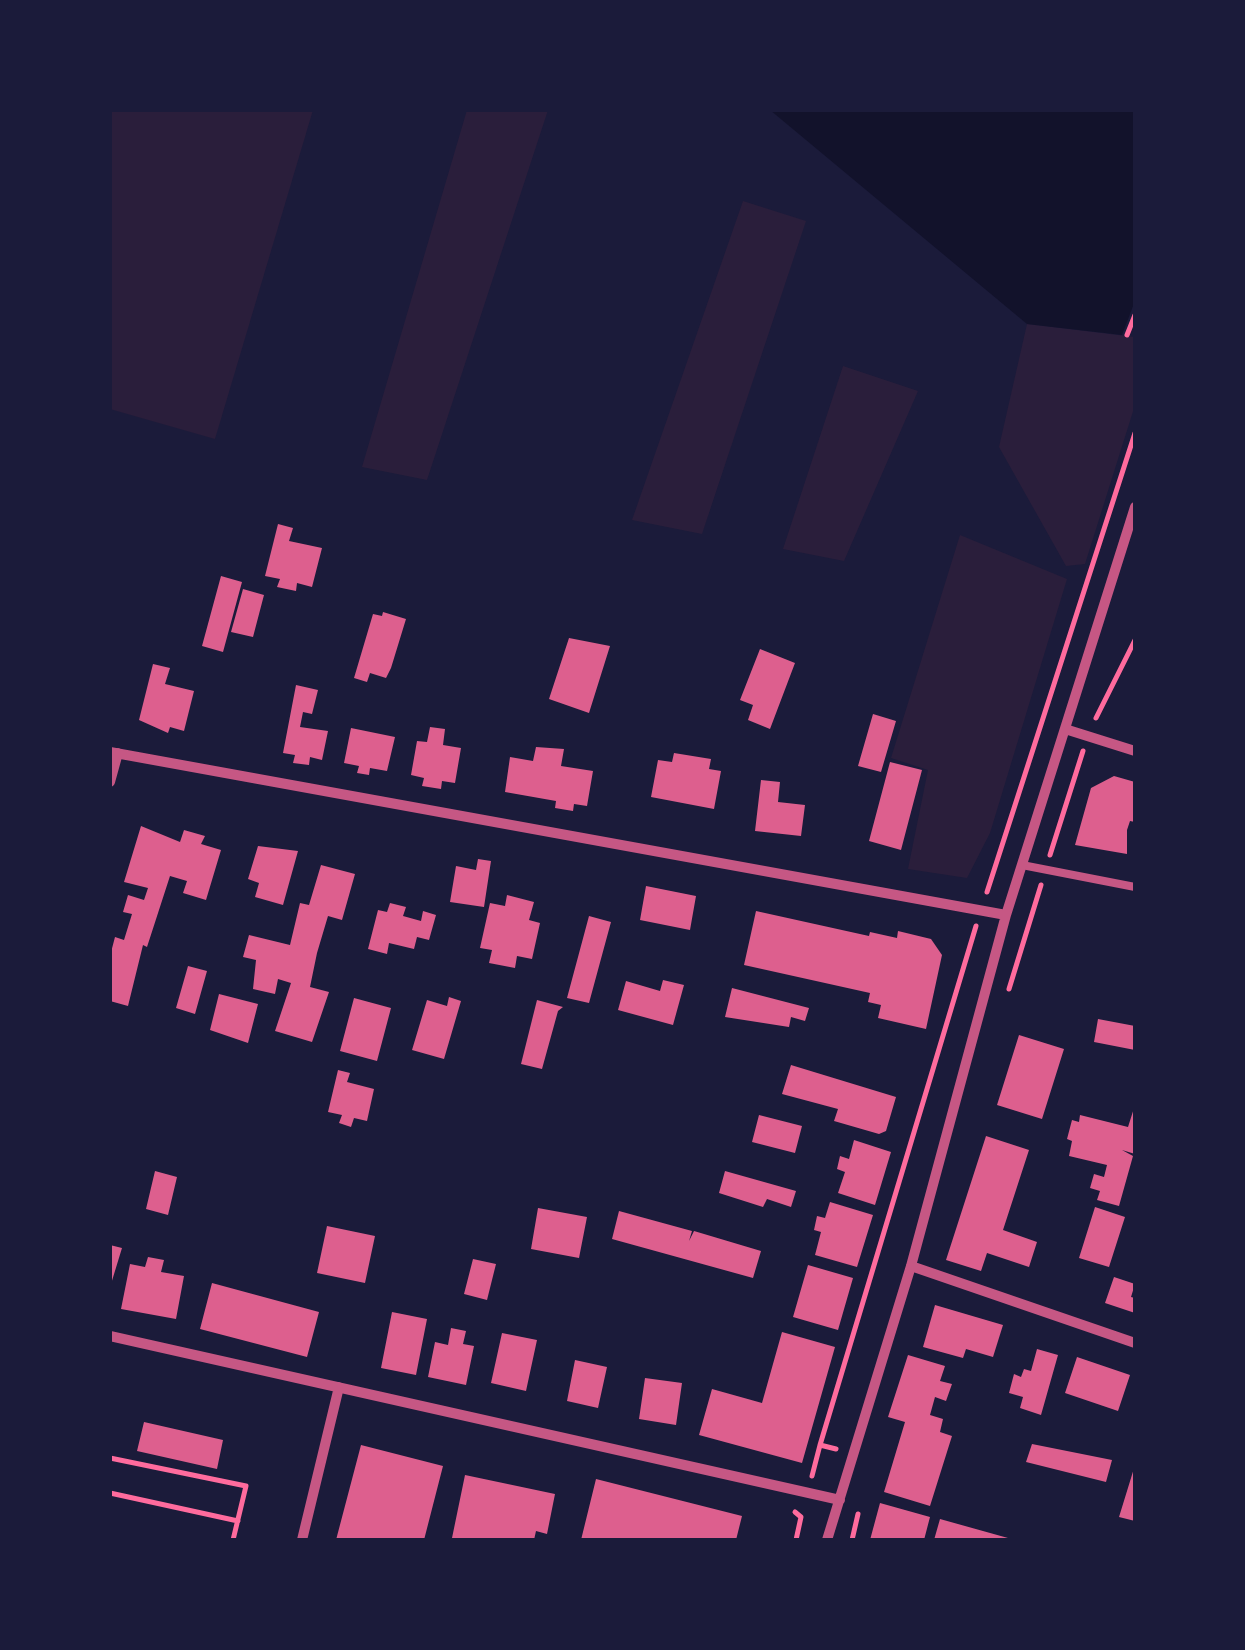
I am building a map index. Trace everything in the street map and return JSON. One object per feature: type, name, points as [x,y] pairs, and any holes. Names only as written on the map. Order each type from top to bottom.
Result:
[{"type":"street","points":[[828,1540],[911,1266],[1006,916],[1135,507]]},
{"type":"street","points":[[1065,729],[1135,750]]},
{"type":"street","points":[[110,782],[114,752],[1006,916]]},
{"type":"street","points":[[911,1266],[1135,1343]]},
{"type":"street","points":[[110,1336],[840,1500]]},
{"type":"street","points":[[302,1540],[339,1387]]},
{"type":"lane","points":[[1022,865],[1135,887]]},
{"type":"path","points":[[1128,335],[1135,315]]},
{"type":"path","points":[[820,1444],[981,910],[1135,433]]},
{"type":"path","points":[[1088,735],[1135,640]]},
{"type":"path","points":[[1004,1004],[1096,701]]},
{"type":"path","points":[[110,1458],[246,1486],[234,1540]]},
{"type":"path","points":[[110,1493],[238,1521]]},
{"type":"shaded area","points":[[110,110],[313,110],[215,439],[110,409]]},
{"type":"shaded area","points":[[467,110],[548,110],[427,480],[362,467]]},
{"type":"shaded area","points":[[770,110],[1135,110],[1135,301],[1122,335],[1027,324]]},
{"type":"shaded area","points":[[743,201],[806,221],[702,534],[632,520]]},
{"type":"shaded area","points":[[1027,324],[1135,337],[1135,405],[1085,564],[1066,566],[999,447]]},
{"type":"shaded area","points":[[843,366],[918,391],[844,561],[783,549]]},
{"type":"shaded area","points":[[960,535],[1067,579],[990,833],[967,878],[908,869],[928,770],[891,758]]},
{"type":"building","points":[[278,524],[293,528],[289,541],[322,548],[312,587],[297,583],[296,591],[277,587],[280,579],[265,576]]},
{"type":"building","points":[[221,576],[242,582],[223,652],[202,646]]},
{"type":"building","points":[[243,589],[264,595],[253,637],[231,632]]},
{"type":"building","points":[[383,612],[406,619],[391,668],[386,678],[370,673],[367,682],[354,678],[373,614],[382,616]]},
{"type":"building","points":[[569,638],[610,646],[589,713],[549,699]]},
{"type":"building","points":[[760,649],[795,663],[770,729],[748,720],[753,705],[740,700]]},
{"type":"building","points":[[153,664],[170,668],[165,684],[194,691],[184,731],[170,727],[168,733],[139,720]]},
{"type":"building","points":[[296,685],[318,690],[312,714],[303,712],[300,727],[328,731],[322,760],[310,757],[309,765],[293,763],[295,755],[283,753]]},
{"type":"building","points":[[873,714],[896,721],[881,772],[858,766]]},
{"type":"building","points":[[430,727],[445,729],[443,745],[461,748],[455,783],[442,781],[441,789],[422,786],[424,778],[411,775],[417,741],[427,742]]},
{"type":"building","points":[[351,728],[395,737],[387,771],[370,768],[369,775],[357,773],[359,766],[344,763]]},
{"type":"building","points":[[536,747],[564,749],[561,766],[593,771],[587,806],[574,804],[573,811],[555,808],[556,801],[505,792],[510,757],[533,761]]},
{"type":"building","points":[[674,753],[711,759],[709,769],[721,771],[714,809],[651,797],[658,760],[672,762]]},
{"type":"building","points":[[890,762],[922,770],[901,850],[869,841]]},
{"type":"building","points":[[1114,776],[1135,782],[1135,822],[1130,821],[1127,830],[1127,854],[1075,845],[1091,788]]},
{"type":"building","points":[[761,780],[780,782],[778,802],[805,805],[801,836],[755,831]]},
{"type":"building","points":[[141,826],[180,842],[184,830],[205,836],[201,844],[221,850],[206,900],[183,893],[187,881],[170,876],[147,947],[143,945],[128,1006],[110,1001],[110,956],[115,937],[124,940],[132,914],[123,912],[128,895],[144,900],[148,888],[124,882]]},
{"type":"building","points":[[258,846],[298,851],[283,905],[255,897],[259,883],[248,879]]},
{"type":"building","points":[[478,859],[491,861],[484,907],[450,902],[456,866],[476,870]]},
{"type":"building","points":[[321,865],[355,874],[342,920],[328,916],[317,953],[310,987],[329,992],[312,1042],[275,1031],[291,983],[278,979],[275,994],[253,989],[256,960],[243,957],[249,935],[290,945],[300,903],[309,905]]},
{"type":"building","points":[[646,886],[696,896],[690,930],[640,920]]},
{"type":"building","points":[[507,895],[534,902],[529,920],[540,923],[532,959],[517,956],[515,968],[489,963],[492,950],[480,948],[490,903],[505,906]]},
{"type":"building","points":[[390,903],[406,907],[403,916],[421,921],[423,911],[436,915],[429,940],[417,937],[414,949],[389,943],[387,954],[368,949],[378,910],[387,912]]},
{"type":"building","points":[[756,911],[869,936],[870,932],[897,938],[898,931],[931,939],[942,955],[926,1029],[878,1018],[881,1005],[868,1002],[870,993],[744,965]]},
{"type":"building","points":[[589,916],[611,922],[589,1003],[567,998]]},
{"type":"building","points":[[188,966],[207,971],[195,1014],[176,1008]]},
{"type":"building","points":[[663,980],[684,985],[673,1025],[618,1010],[626,981],[660,991]]},
{"type":"building","points":[[732,988],[809,1008],[805,1021],[791,1017],[789,1027],[725,1017]]},
{"type":"building","points":[[219,994],[258,1004],[248,1043],[210,1030]]},
{"type":"building","points":[[449,997],[461,1001],[444,1059],[412,1050],[427,1000],[447,1006]]},
{"type":"building","points":[[354,998],[391,1008],[377,1061],[340,1051]]},
{"type":"building","points":[[537,1000],[563,1007],[558,1011],[542,1069],[521,1064]]},
{"type":"building","points":[[1098,1019],[1135,1026],[1135,1050],[1094,1042]]},
{"type":"building","points":[[1019,1035],[1064,1049],[1042,1119],[997,1105]]},
{"type":"building","points":[[791,1065],[896,1097],[886,1131],[879,1134],[834,1121],[838,1109],[782,1094]]},
{"type":"building","points":[[338,1070],[350,1073],[347,1082],[374,1089],[367,1121],[354,1118],[351,1127],[339,1123],[342,1115],[328,1112]]},
{"type":"building","points":[[1135,1105],[1135,1154],[1122,1150],[1133,1156],[1119,1206],[1097,1200],[1100,1191],[1090,1188],[1094,1174],[1104,1177],[1107,1165],[1069,1156],[1072,1141],[1067,1139],[1072,1120],[1079,1122],[1080,1115],[1128,1127]]},
{"type":"building","points":[[759,1115],[802,1126],[795,1153],[752,1142]]},
{"type":"building","points":[[986,1136],[1029,1150],[1003,1230],[1037,1242],[1029,1267],[987,1253],[981,1271],[946,1260]]},
{"type":"building","points":[[854,1140],[891,1152],[875,1205],[838,1193],[845,1172],[837,1169],[840,1156],[849,1159]]},
{"type":"building","points":[[155,1171],[177,1177],[168,1215],[146,1209]]},
{"type":"building","points":[[725,1171],[796,1191],[791,1207],[767,1199],[763,1207],[719,1193]]},
{"type":"building","points":[[830,1202],[873,1215],[857,1267],[815,1255],[821,1232],[814,1230],[817,1216],[825,1218]]},
{"type":"building","points":[[1095,1207],[1125,1217],[1109,1267],[1079,1258]]},
{"type":"building","points":[[538,1208],[587,1217],[579,1258],[531,1249]]},
{"type":"building","points":[[619,1211],[692,1231],[689,1241],[694,1231],[761,1251],[753,1278],[612,1239]]},
{"type":"building","points":[[327,1226],[375,1236],[365,1283],[317,1273]]},
{"type":"building","points":[[110,1245],[122,1248],[111,1284],[110,1284]]},
{"type":"building","points":[[148,1257],[164,1260],[161,1272],[184,1276],[176,1319],[121,1309],[130,1264],[145,1267]]},
{"type":"building","points":[[473,1259],[496,1264],[487,1300],[464,1294]]},
{"type":"building","points":[[808,1265],[853,1278],[838,1330],[793,1317]]},
{"type":"building","points":[[1114,1277],[1135,1284],[1131,1297],[1135,1298],[1135,1313],[1105,1303]]},
{"type":"building","points":[[212,1283],[319,1312],[307,1357],[200,1329]]},
{"type":"building","points":[[935,1305],[1003,1325],[993,1357],[966,1349],[963,1358],[923,1347]]},
{"type":"building","points":[[392,1312],[427,1319],[416,1375],[381,1368]]},
{"type":"building","points":[[451,1328],[466,1331],[463,1344],[474,1346],[466,1385],[428,1377],[435,1342],[448,1345]]},
{"type":"building","points":[[782,1332],[835,1347],[802,1463],[699,1435],[712,1389],[762,1403]]},
{"type":"building","points":[[502,1333],[537,1340],[526,1391],[491,1383]]},
{"type":"building","points":[[1037,1349],[1058,1355],[1041,1415],[1020,1408],[1023,1397],[1009,1393],[1014,1374],[1021,1377],[1024,1369],[1031,1371]]},
{"type":"building","points":[[908,1355],[945,1366],[940,1381],[952,1384],[946,1401],[935,1397],[930,1415],[943,1419],[940,1432],[952,1436],[930,1506],[884,1492],[905,1422],[888,1417]]},
{"type":"building","points":[[1077,1357],[1130,1375],[1118,1411],[1065,1393]]},
{"type":"building","points":[[575,1360],[607,1367],[598,1408],[567,1401]]},
{"type":"building","points":[[645,1378],[682,1383],[676,1425],[639,1419]]},
{"type":"building","points":[[144,1422],[223,1440],[217,1469],[137,1451]]},
{"type":"building","points":[[1032,1444],[1112,1460],[1106,1482],[1026,1462]]},
{"type":"building","points":[[361,1445],[443,1466],[424,1540],[336,1540]]},
{"type":"building","points":[[1135,1465],[1135,1521],[1119,1517]]},
{"type":"building","points":[[465,1475],[555,1494],[547,1534],[536,1531],[534,1540],[452,1538]]},
{"type":"building","points":[[596,1479],[742,1516],[736,1540],[581,1540]]},
{"type":"building","points":[[880,1503],[930,1517],[924,1540],[870,1540]]},
{"type":"building","points":[[940,1519],[1008,1538],[934,1540]]}]
